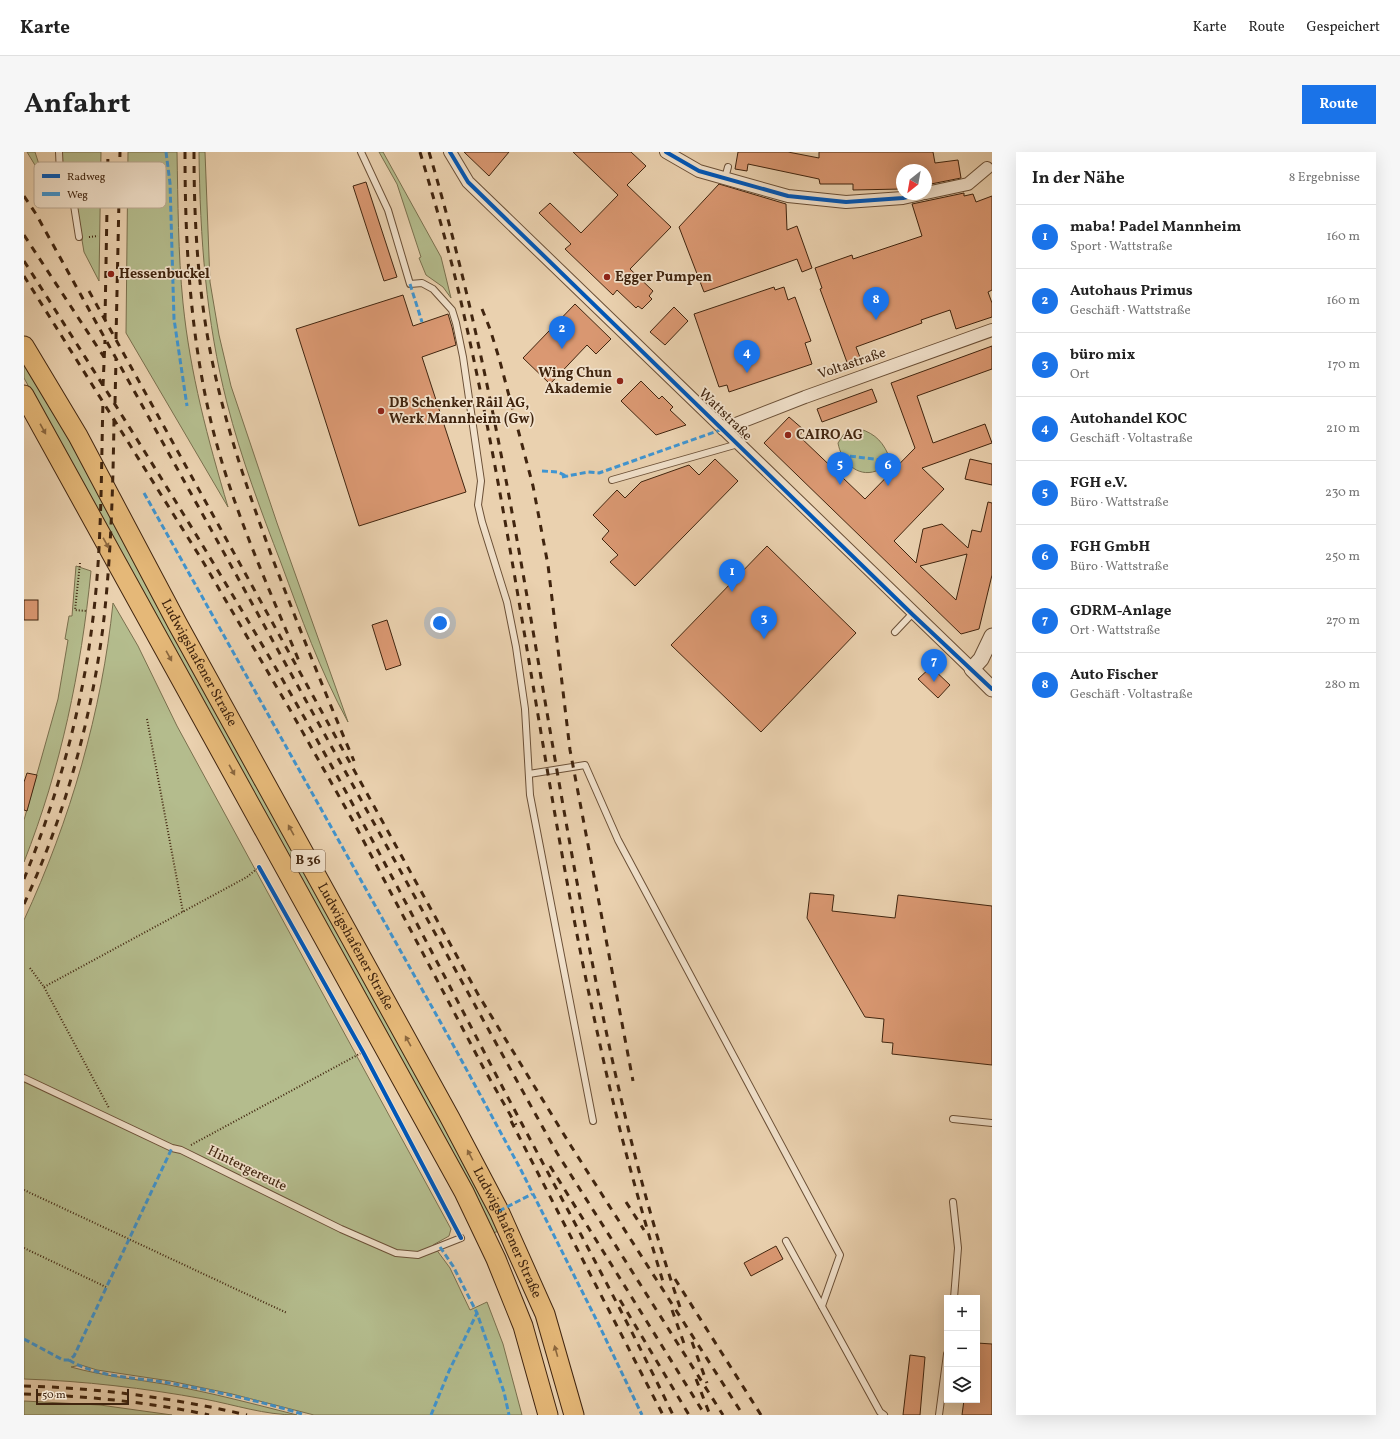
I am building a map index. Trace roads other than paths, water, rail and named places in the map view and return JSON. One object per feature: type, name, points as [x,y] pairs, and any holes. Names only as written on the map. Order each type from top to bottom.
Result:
[{"type":"main road","name":"Ludwigshafener Straße","points":[[24,346],[82,443],[181,630],[450,1118],[499,1211],[545,1314],[574,1415]]},
{"type":"main road","name":"Ludwigshafener Straße","points":[[24,395],[464,1192],[496,1259],[523,1326],[548,1415]]},
{"type":"street","name":"Wattstraße","points":[[450,152],[468,182],[912,614],[992,689]]},
{"type":"street","points":[[666,152],[699,171],[727,173],[788,196],[846,202],[896,198]]},
{"type":"street","points":[[932,192],[968,184],[987,168]]},
{"type":"street","name":"Voltastraße","points":[[723,429],[805,396],[992,330]]},
{"type":"street","points":[[972,669],[981,659],[992,636]]},
{"type":"lane","points":[[59,152],[59,162]]},
{"type":"lane","points":[[361,152],[388,210],[410,284],[422,283],[434,289],[452,310],[456,323],[463,358],[481,481],[479,510],[507,602],[516,647],[525,709],[530,795],[593,1121]]},
{"type":"lane","points":[[75,208],[81,237]]},
{"type":"lane","points":[[612,480],[738,444]]},
{"type":"lane","points":[[894,632],[912,614]]},
{"type":"lane","points":[[529,774],[585,765],[618,840],[840,1255],[822,1306]]},
{"type":"lane","name":"Hintergereute","points":[[24,1078],[116,1120],[172,1148],[181,1150],[341,1228],[396,1253],[418,1255],[461,1238]]},
{"type":"lane","points":[[953,1119],[992,1123]]},
{"type":"lane","points":[[953,1202],[958,1248],[954,1295]]},
{"type":"lane","points":[[786,1242],[880,1412],[884,1415]]},
{"type":"lane","points":[[939,1415],[945,1367]]},
{"type":"railway","points":[[108,152],[108,162]]},
{"type":"railway","points":[[120,152],[120,162]]},
{"type":"railway","points":[[185,152],[186,221],[190,289],[198,358],[212,426],[220,456],[240,516],[299,661]]},
{"type":"railway","points":[[194,152],[196,232],[200,286],[213,365],[225,414],[247,486],[272,557],[354,761]]},
{"type":"railway","points":[[420,152],[454,274],[483,406],[501,498],[564,866],[601,1049],[630,1167],[664,1285]]},
{"type":"railway","points":[[429,152],[455,246],[497,435],[565,818],[613,1065],[637,1165],[682,1313]]},
{"type":"railway","points":[[24,196],[36,214],[557,1153],[723,1415]]},
{"type":"railway","points":[[105,320],[107,208]]},
{"type":"railway","points":[[116,339],[119,208]]},
{"type":"railway","points":[[24,235],[104,357]]},
{"type":"railway","points":[[24,261],[197,536],[263,647],[350,799],[590,1252],[673,1415]]},
{"type":"railway","points":[[24,276],[202,560],[289,708],[353,821],[483,1067],[516,1125]]},
{"type":"railway","points":[[89,291],[479,996],[571,1146],[743,1415]]},
{"type":"railway","points":[[482,309],[499,358],[533,486],[548,565],[570,750],[633,1081]]},
{"type":"railway","points":[[103,386],[105,340]]},
{"type":"railway","points":[[115,403],[116,359]]},
{"type":"railway","points":[[24,879],[47,818],[66,755],[87,659],[98,570],[103,400]]},
{"type":"railway","points":[[24,904],[52,838],[74,768],[98,662],[103,627],[110,549],[114,419]]},
{"type":"railway","points":[[511,1121],[663,1415]]},
{"type":"railway","points":[[550,1166],[705,1415]]},
{"type":"railway","points":[[626,1202],[644,1230]]},
{"type":"railway","points":[[675,1279],[761,1415]]},
{"type":"railway","points":[[620,1300],[689,1415]]},
{"type":"railway","points":[[672,1310],[686,1349]]},
{"type":"railway","points":[[692,1342],[707,1383]]},
{"type":"railway","points":[[696,1379],[710,1415]]},
{"type":"railway","points":[[24,1386],[80,1389],[136,1395],[247,1415]]},
{"type":"railway","points":[[24,1394],[117,1400],[186,1410],[209,1415]]},
{"type":"place","name":"Hessenbuckel","points":[[111,274]]},
{"type":"place","name":"Egger Pumpen","points":[[607,277]]},
{"type":"place","name":"Auto Fischer","points":[[876,320]]},
{"type":"place","name":"Autohaus Primus","points":[[562,349]]},
{"type":"place","name":"Autohandel KOC","points":[[747,373]]},
{"type":"place","name":"Wing Chun Akademie","points":[[620,381]]},
{"type":"place","name":"DB Schenker Rail AG, Werk Mannheim (Gw)","points":[[381,411]]},
{"type":"place","name":"CAIRO AG","points":[[788,435]]},
{"type":"place","name":"FGH e.V.","points":[[840,485]]},
{"type":"place","name":"FGH GmbH","points":[[888,486]]},
{"type":"place","name":"maba! Padel Mannheim","points":[[732,592]]},
{"type":"place","name":"büro mix","points":[[764,639]]},
{"type":"place","name":"GDRM-Anlage","points":[[934,682]]}]
